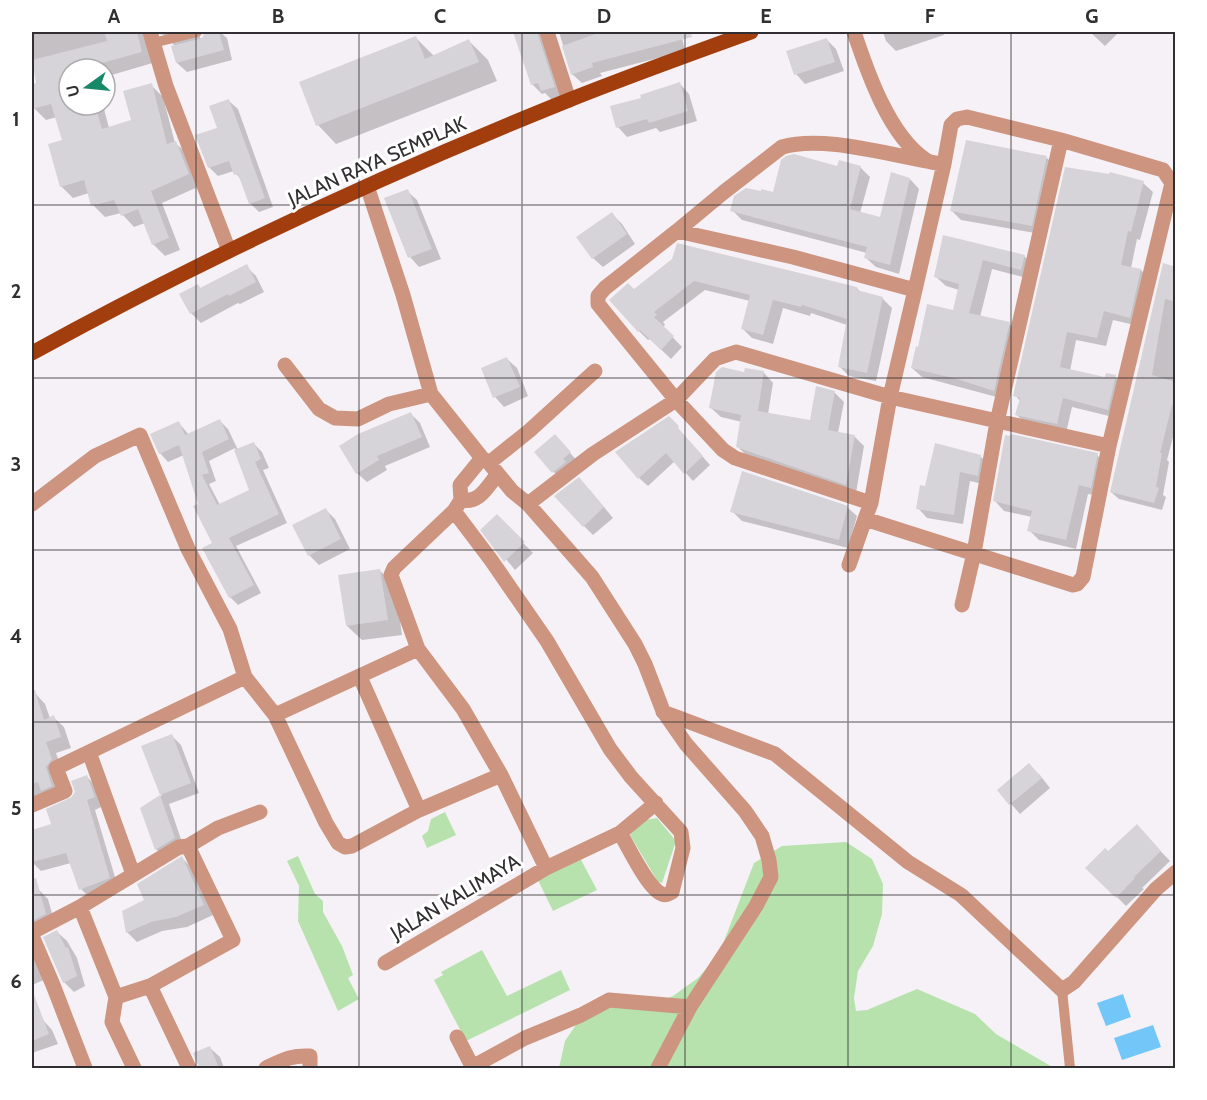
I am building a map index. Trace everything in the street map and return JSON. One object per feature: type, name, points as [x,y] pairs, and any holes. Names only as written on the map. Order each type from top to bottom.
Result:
[{"type":"main road","name":"JALAN RAYA SEMPLAK","points":[[32,353],[129,299],[367,186],[569,100],[751,32]]},
{"type":"street","points":[[547,32],[569,100]]},
{"type":"street","points":[[152,37],[166,86],[229,251]]},
{"type":"street","points":[[856,38],[871,84],[901,136],[927,161]]},
{"type":"street","points":[[849,565],[865,519],[871,503],[890,397],[951,125],[957,119],[967,117],[1061,140],[1163,170],[1172,183],[1109,446],[1083,577],[1073,585],[865,519]]},
{"type":"street","points":[[962,604],[974,553],[997,422],[1061,140]]},
{"type":"street","points":[[871,503],[735,458],[723,450],[676,400],[598,304],[598,296],[605,288],[782,147],[832,144],[944,164]]},
{"type":"street","points":[[367,186],[403,295],[431,394],[489,465],[512,491],[528,504],[592,576],[645,664],[663,711],[686,744],[745,811],[762,836],[771,877],[756,906],[655,1067]]},
{"type":"street","points":[[677,231],[793,257],[915,290]]},
{"type":"street","points":[[528,504],[593,454],[676,400],[715,359],[736,352],[890,397],[1109,446]]},
{"type":"street","points":[[285,365],[319,409],[335,418],[358,418],[390,404],[431,394]]},
{"type":"street","points":[[595,371],[537,425],[489,465],[460,484],[457,506],[547,641],[610,749],[631,777],[681,832],[683,848],[672,892],[666,895],[661,894],[652,887],[620,833]]},
{"type":"street","points":[[32,504],[95,456],[140,435],[188,549],[230,629],[245,677],[276,715],[326,823],[338,843],[345,847],[352,846],[419,810],[501,775]]},
{"type":"street","points":[[489,465],[478,498],[457,506],[394,568],[391,575],[418,649],[463,709],[501,775],[546,868]]},
{"type":"street","points":[[276,715],[418,649]]},
{"type":"street","points":[[32,805],[65,791],[56,768],[245,677]]},
{"type":"street","points":[[360,677],[419,810]]},
{"type":"street","points":[[663,711],[775,754],[908,862],[961,895],[1062,990],[1074,982],[1156,889],[1176,872]]},
{"type":"street","points":[[89,752],[133,874]]},
{"type":"street","name":"JALAN KALIMAYA","points":[[385,963],[546,868],[620,833],[656,803]]},
{"type":"street","points":[[84,1068],[32,934],[178,848],[188,846],[218,828],[260,812]]},
{"type":"street","points":[[116,998],[150,986],[233,940],[188,846]]},
{"type":"street","points":[[80,907],[116,998],[112,1022],[134,1068]]},
{"type":"street","points":[[150,986],[189,1068]]},
{"type":"street","points":[[457,1037],[473,1068],[525,1038],[581,1015],[609,1000],[690,1008]]},
{"type":"street","points":[[266,1068],[289,1057],[310,1056],[310,1068]]},
{"type":"lane","points":[[152,37],[197,32]]},
{"type":"lane","points":[[1062,990],[1070,1068]]},
{"type":"green space","points":[[445,812],[456,835],[427,848],[422,836],[428,831],[431,819]]},
{"type":"green space","points":[[657,818],[676,841],[662,883],[658,882],[630,835],[645,820]]},
{"type":"green space","points":[[846,842],[872,859],[883,884],[882,914],[873,946],[858,971],[854,998],[856,1011],[867,1010],[917,989],[975,1014],[996,1034],[1054,1068],[559,1068],[565,1041],[584,1013],[613,1000],[644,1007],[673,996],[698,978],[719,954],[754,863],[782,846]]},
{"type":"green space","points":[[298,856],[315,894],[323,901],[323,912],[342,946],[353,975],[348,978],[359,999],[338,1011],[298,921],[299,886],[287,861]]},
{"type":"green space","points":[[579,856],[597,890],[553,911],[537,878]]},
{"type":"green space","points":[[482,950],[507,996],[561,970],[570,990],[466,1041],[434,980],[443,975],[441,972]]},
{"type":"water","points":[[1123,994],[1131,1017],[1106,1026],[1097,1003]]},
{"type":"water","points":[[1153,1025],[1161,1047],[1122,1060],[1114,1038]]},
{"type":"building","points":[[104,32],[137,32],[142,52],[117,59],[117,57],[57,57],[57,117],[98,117],[102,129],[131,120],[123,91],[152,83],[167,144],[176,141],[189,174],[151,191],[169,238],[152,245],[138,209],[121,216],[114,200],[91,206],[84,180],[60,187],[48,144],[62,140],[51,104],[32,109],[32,84],[36,83],[32,60],[107,41]]},
{"type":"building","points":[[204,32],[219,32],[224,50],[176,63],[171,46],[199,39],[203,37]]},
{"type":"building","points":[[513,32],[537,32],[555,87],[541,91],[538,83],[531,85]]},
{"type":"building","points":[[601,32],[691,32],[692,37],[592,63],[593,67],[571,75],[562,46]]},
{"type":"building","points":[[416,36],[425,59],[469,39],[479,62],[316,126],[299,82]]},
{"type":"building","points":[[827,38],[835,62],[794,75],[786,51]]},
{"type":"building","points":[[680,82],[688,111],[649,123],[647,119],[616,128],[610,106],[641,98],[640,95]]},
{"type":"building","points":[[229,99],[265,198],[249,204],[238,174],[234,175],[229,161],[208,168],[195,135],[217,128],[209,106]]},
{"type":"building","points":[[966,140],[1047,156],[1032,226],[950,211]]},
{"type":"building","points":[[794,154],[837,166],[839,160],[861,166],[850,209],[880,217],[891,172],[910,178],[890,265],[864,258],[867,247],[730,211],[734,196],[746,188],[773,192],[781,160]]},
{"type":"building","points":[[1065,167],[1109,174],[1110,172],[1144,181],[1131,232],[1128,231],[1121,265],[1141,269],[1130,318],[1104,311],[1097,338],[1067,332],[1060,367],[1105,377],[1106,373],[1116,375],[1108,410],[1063,398],[1057,424],[1015,415],[1020,398],[1013,396]]},
{"type":"building","points":[[408,189],[432,249],[408,258],[384,198]]},
{"type":"building","points":[[612,212],[627,234],[592,259],[576,237]]},
{"type":"building","points":[[943,235],[1025,255],[1021,270],[983,260],[969,313],[1010,322],[994,391],[911,368],[927,304],[953,310],[959,284],[934,277]]},
{"type":"building","points":[[677,243],[857,287],[857,290],[883,297],[867,373],[838,367],[847,319],[802,305],[801,307],[773,300],[763,335],[741,329],[750,295],[694,281],[654,312],[657,315],[654,317],[674,336],[661,350],[640,330],[638,332],[609,300],[628,283],[634,289],[672,259]]},
{"type":"building","points":[[1163,263],[1176,267],[1176,302],[1165,299],[1152,375],[1176,382],[1176,406],[1172,405],[1160,453],[1162,453],[1156,487],[1159,488],[1154,503],[1110,492]]},
{"type":"building","points":[[247,264],[256,282],[190,314],[179,294],[198,284],[200,288]]},
{"type":"building","points":[[507,357],[520,387],[493,398],[481,368]]},
{"type":"building","points":[[722,367],[744,372],[745,368],[764,371],[758,411],[810,420],[816,386],[835,391],[828,430],[855,435],[846,485],[736,447],[741,415],[709,408],[716,372]]},
{"type":"building","points":[[411,412],[422,437],[377,456],[379,460],[356,474],[339,446],[358,434]]},
{"type":"building","points":[[669,416],[703,456],[684,474],[666,453],[638,479],[615,452]]},
{"type":"building","points":[[220,419],[229,439],[202,452],[209,473],[202,475],[217,505],[249,490],[234,450],[254,442],[261,459],[255,462],[279,514],[229,538],[254,585],[229,598],[202,548],[212,543],[193,506],[198,504],[179,445],[159,454],[150,434],[179,421],[185,435]]},
{"type":"building","points":[[555,434],[571,452],[563,459],[566,462],[552,473],[534,452]]},
{"type":"building","points":[[1011,434],[1098,453],[1091,488],[1079,485],[1066,540],[1027,531],[1032,511],[993,501],[1005,435],[1010,436]]},
{"type":"building","points":[[935,443],[981,455],[978,476],[960,472],[954,515],[916,509],[920,485],[925,486]]},
{"type":"building","points":[[742,471],[848,506],[839,540],[730,512]]},
{"type":"building","points":[[579,477],[604,507],[583,527],[554,496]]},
{"type":"building","points":[[326,508],[341,539],[308,556],[292,525]]},
{"type":"building","points":[[497,514],[525,542],[504,562],[480,530]]},
{"type":"building","points":[[380,569],[388,620],[346,626],[338,575]]},
{"type":"building","points":[[32,690],[35,690],[44,720],[54,715],[61,737],[46,742],[52,759],[46,767],[52,786],[41,791],[38,782],[32,784]]},
{"type":"building","points":[[172,734],[191,783],[160,795],[141,746]]},
{"type":"building","points":[[1029,763],[1042,778],[1009,805],[997,790]]},
{"type":"building","points":[[87,775],[95,797],[87,800],[110,878],[79,890],[66,853],[32,862],[32,830],[51,824],[46,809],[72,797],[75,792],[71,781]]},
{"type":"building","points":[[160,795],[175,838],[155,850],[140,808]]},
{"type":"building","points":[[1137,824],[1161,851],[1116,898],[1085,868],[1105,848],[1108,851]]},
{"type":"building","points":[[182,856],[204,905],[176,917],[151,922],[126,933],[122,911],[144,900],[137,884]]},
{"type":"building","points":[[36,878],[46,914],[32,921],[32,879]]},
{"type":"building","points":[[57,930],[66,948],[68,947],[77,976],[63,983],[43,937]]},
{"type":"building","points":[[32,992],[49,1034],[32,1041]]},
{"type":"building","points":[[210,1046],[219,1068],[199,1068],[193,1053]]}]
